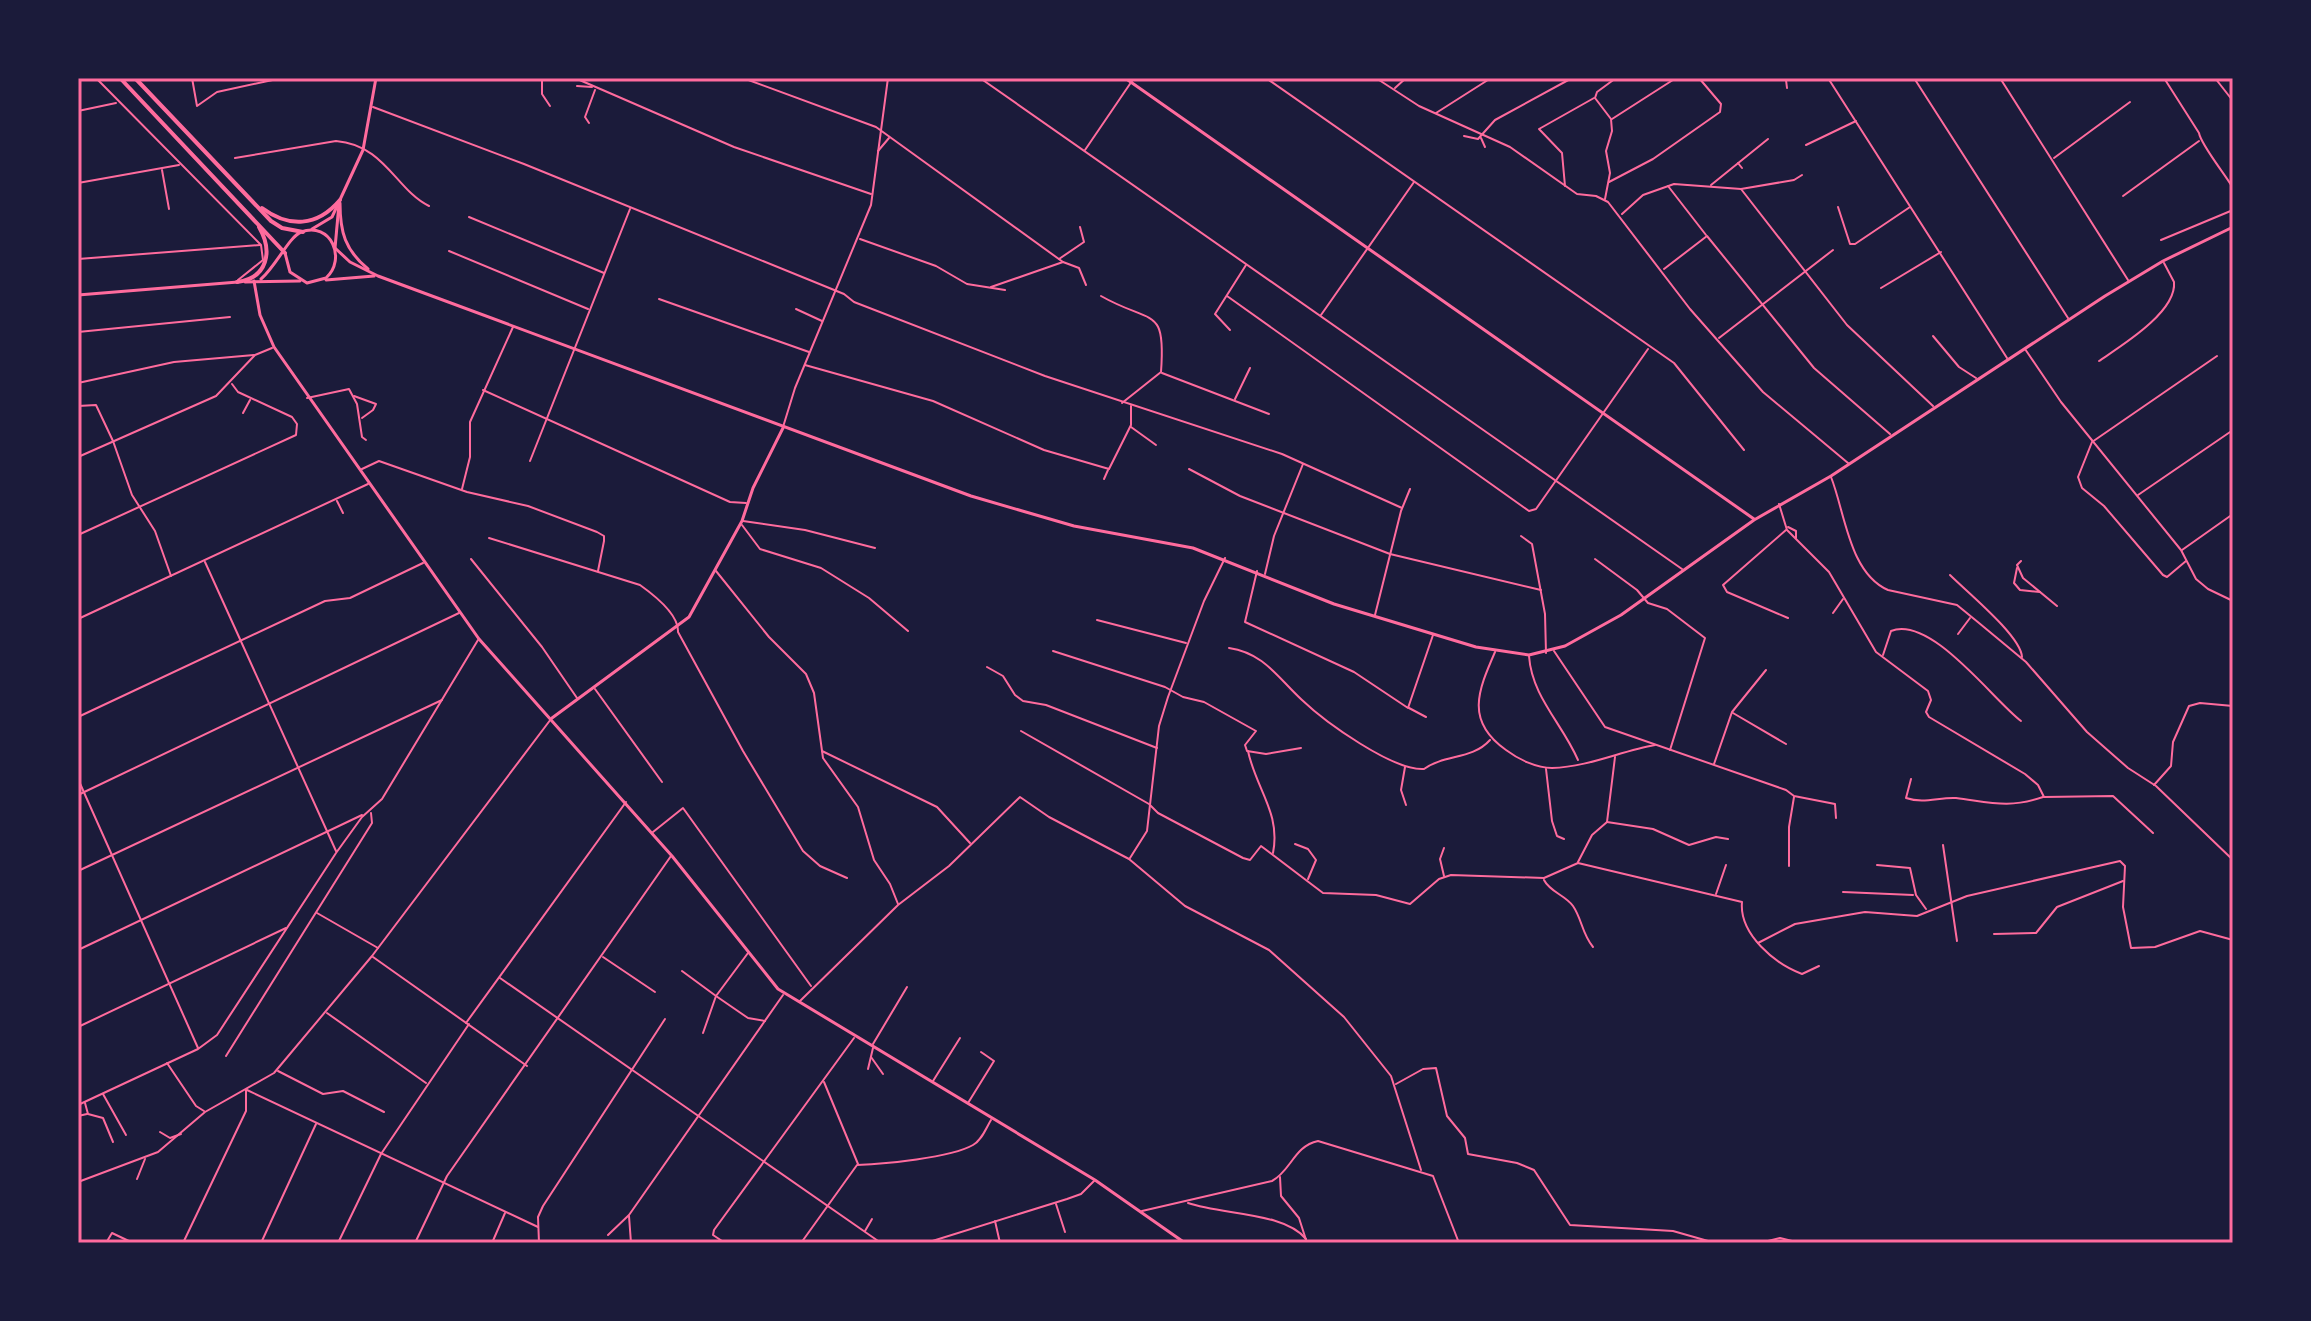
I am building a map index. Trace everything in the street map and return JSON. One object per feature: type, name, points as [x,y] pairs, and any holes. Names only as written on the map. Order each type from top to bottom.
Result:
[{"type":"highway","points":[[120,78],[285,253]]},
{"type":"highway","points":[[135,78],[274,224],[306,231]]},
{"type":"highway","points":[[254,202],[280,220],[303,222],[324,216],[340,200]]},
{"type":"highway","points":[[237,282],[256,275],[266,260],[266,240],[256,221]]},
{"type":"main road","points":[[256,281],[285,253],[291,240],[329,220],[363,150],[376,78]]},
{"type":"main road","points":[[1125,78],[1133,80],[1754,520]]},
{"type":"main road","points":[[320,281],[334,269],[340,200]]},
{"type":"main road","points":[[340,200],[340,225],[345,244],[355,258],[378,276]]},
{"type":"main road","points":[[306,231],[326,235],[350,262],[378,276],[783,428],[1014,510],[1074,526],[1146,537],[1225,558],[1317,598],[1495,651],[1529,655],[1554,651],[1593,632],[1644,600],[1754,520],[1831,476],[2129,281],[2233,227]]},
{"type":"main road","points":[[285,253],[290,272],[300,281]]},
{"type":"main road","points":[[78,295],[266,280],[320,281],[345,276],[378,276]]},
{"type":"main road","points":[[256,281],[260,315],[274,347],[479,639],[652,832],[784,994],[1095,1180],[1185,1243]]},
{"type":"main road","points":[[552,718],[689,617],[741,522],[783,428]]},
{"type":"street","points":[[96,78],[261,245],[263,260],[241,274],[237,282]]},
{"type":"street","points":[[192,78],[197,106],[217,92],[282,78]]},
{"type":"street","points":[[243,78],[243,85]]},
{"type":"street","points":[[542,78],[542,94],[550,106]]},
{"type":"street","points":[[575,78],[734,147],[872,194]]},
{"type":"street","points":[[743,78],[880,129],[1058,259],[1079,268],[1086,285]]},
{"type":"street","points":[[783,428],[809,353],[859,239],[872,194],[888,78]]},
{"type":"street","points":[[980,78],[1683,570]]},
{"type":"street","points":[[1266,78],[1680,368],[1744,450]]},
{"type":"street","points":[[1376,78],[1435,114],[1510,147],[1577,194],[1605,200],[1622,215],[1662,271],[1763,392],[1849,464]]},
{"type":"street","points":[[1394,89],[1406,78]]},
{"type":"street","points":[[1435,114],[1491,78]]},
{"type":"street","points":[[1464,136],[1473,140],[1495,120],[1572,78]]},
{"type":"street","points":[[1565,186],[1562,153],[1539,129],[1595,98],[1597,92],[1616,78]]},
{"type":"street","points":[[1611,119],[1676,78]]},
{"type":"street","points":[[1609,182],[1653,159],[1720,112],[1721,104],[1699,78]]},
{"type":"street","points":[[1779,78],[1786,79],[1787,88]]},
{"type":"street","points":[[1828,78],[2008,359]]},
{"type":"street","points":[[1914,78],[2069,319]]},
{"type":"street","points":[[2000,78],[2129,281]]},
{"type":"street","points":[[2164,78],[2199,133],[2200,140],[2214,155],[2233,188]]},
{"type":"street","points":[[2215,78],[2233,101]]},
{"type":"street","points":[[1085,151],[1133,80]]},
{"type":"street","points":[[577,86],[594,88]]},
{"type":"street","points":[[589,123],[585,117],[594,88]]},
{"type":"street","points":[[1595,98],[1611,119],[1612,131],[1606,151],[1609,182],[1605,200]]},
{"type":"street","points":[[2053,158],[2130,102]]},
{"type":"street","points":[[78,111],[118,103]]},
{"type":"street","points":[[373,107],[631,208],[854,302],[1122,403],[1258,445],[1402,508]]},
{"type":"street","points":[[1806,145],[1856,120]]},
{"type":"street","points":[[1482,135],[1480,142],[1485,147]]},
{"type":"street","points":[[878,152],[884,140],[892,138]]},
{"type":"street","points":[[1711,186],[1768,139]]},
{"type":"street","points":[[2123,196],[2200,140]]},
{"type":"street","points":[[235,158],[336,141],[349,142],[395,172],[418,200],[429,206]]},
{"type":"street","points":[[1737,162],[1742,168]]},
{"type":"street","points":[[78,183],[179,165]]},
{"type":"street","points":[[162,169],[169,209]]},
{"type":"street","points":[[1622,215],[1643,195],[1686,182],[1741,189],[1794,180],[1802,175]]},
{"type":"street","points":[[1321,316],[1414,182]]},
{"type":"street","points":[[1668,186],[1814,368],[1891,435]]},
{"type":"street","points":[[1741,189],[1847,325],[1934,407]]},
{"type":"street","points":[[1838,207],[1842,228],[1850,244],[1855,244],[1912,206]]},
{"type":"street","points":[[530,461],[631,208]]},
{"type":"street","points":[[2161,240],[2233,210]]},
{"type":"street","points":[[469,217],[604,273]]},
{"type":"street","points":[[1058,259],[1084,242],[1080,227]]},
{"type":"street","points":[[1662,271],[1707,236]]},
{"type":"street","points":[[859,239],[936,266],[967,284],[1005,290]]},
{"type":"street","points":[[78,259],[261,245]]},
{"type":"street","points":[[1718,339],[1833,250]]},
{"type":"street","points":[[449,251],[589,309]]},
{"type":"street","points":[[1881,288],[1941,252]]},
{"type":"street","points":[[2099,361],[2145,329],[2170,299],[2175,290],[2174,282],[2163,261]]},
{"type":"street","points":[[990,287],[1063,262]]},
{"type":"street","points":[[1230,330],[1215,316],[1247,264]]},
{"type":"street","points":[[1101,296],[1162,328],[1161,372]]},
{"type":"street","points":[[1227,296],[1529,511],[1536,509],[1650,347]]},
{"type":"street","points":[[659,299],[809,353]]},
{"type":"street","points":[[796,309],[823,321]]},
{"type":"street","points":[[78,332],[230,317]]},
{"type":"street","points":[[462,491],[470,457],[470,422],[513,327]]},
{"type":"street","points":[[1933,336],[1959,367],[1977,379]]},
{"type":"street","points":[[78,383],[174,362],[255,355],[274,347]]},
{"type":"street","points":[[2024,349],[2092,442],[2181,550],[2202,585],[2232,600]]},
{"type":"street","points":[[78,457],[216,396],[232,384],[255,355]]},
{"type":"street","points":[[2186,561],[2175,574],[2163,575],[2104,506],[2082,488],[2078,477],[2092,442],[2217,356]]},
{"type":"street","points":[[805,365],[933,401],[1044,450],[1109,469]]},
{"type":"street","points":[[1235,400],[1250,368]]},
{"type":"street","points":[[1122,403],[1161,372]]},
{"type":"street","points":[[1161,372],[1269,414]]},
{"type":"street","points":[[78,535],[296,435],[298,428],[292,417],[251,399],[232,388],[232,384]]},
{"type":"street","points":[[307,398],[345,388],[354,396],[376,404],[361,418]]},
{"type":"street","points":[[483,390],[730,502],[747,503]]},
{"type":"street","points":[[354,396],[361,418],[360,432],[366,440]]},
{"type":"street","points":[[243,413],[251,399]]},
{"type":"street","points":[[78,406],[96,405],[139,507],[155,531],[171,577]]},
{"type":"street","points":[[1104,479],[1130,426],[1130,405]]},
{"type":"street","points":[[1130,426],[1156,445]]},
{"type":"street","points":[[2137,496],[2233,430]]},
{"type":"street","points":[[361,470],[379,461],[462,491],[528,506],[604,536],[598,572]]},
{"type":"street","points":[[1265,574],[1274,536],[1303,464]]},
{"type":"street","points":[[1189,469],[1285,514],[1390,554],[1541,590]]},
{"type":"street","points":[[1831,476],[1850,540],[1873,580],[1888,590],[1957,605],[2022,658],[2087,732],[2128,768],[2154,785],[2233,860]]},
{"type":"street","points":[[78,619],[369,483]]},
{"type":"street","points":[[1375,616],[1402,508],[1410,489]]},
{"type":"street","points":[[336,500],[343,513]]},
{"type":"street","points":[[1779,504],[1786,529],[1821,563],[1867,640],[1893,668],[1928,691],[1931,700],[1926,712],[1929,717],[2025,774],[2038,785],[2044,797]]},
{"type":"street","points":[[2181,550],[2233,514]]},
{"type":"street","points":[[741,522],[805,530],[875,548]]},
{"type":"street","points":[[741,522],[760,549],[821,568],[869,598],[908,631]]},
{"type":"street","points":[[1786,529],[1796,531],[1795,539]]},
{"type":"street","points":[[1786,529],[1723,585],[1727,592],[1788,618]]},
{"type":"street","points":[[1521,536],[1532,544],[1541,590],[1546,653]]},
{"type":"street","points":[[489,538],[640,585],[656,596],[679,626],[678,632],[736,739],[803,851],[820,866],[847,878]]},
{"type":"street","points":[[1129,859],[1145,837],[1159,726],[1187,643],[1225,558]]},
{"type":"street","points":[[471,559],[542,647],[577,698]]},
{"type":"street","points":[[1595,559],[1637,590],[1644,600],[1667,609],[1705,638],[1669,751]]},
{"type":"street","points":[[204,561],[336,853]]},
{"type":"street","points":[[2021,561],[2014,583],[2020,590],[2041,592]]},
{"type":"street","points":[[78,717],[325,601],[350,598],[424,562]]},
{"type":"street","points":[[2018,568],[2023,578],[2057,606]]},
{"type":"street","points":[[715,569],[769,637],[806,674],[814,693],[821,751],[858,807],[874,860],[890,884],[898,905]]},
{"type":"street","points":[[1257,571],[1245,622],[1354,672],[1426,717]]},
{"type":"street","points":[[1950,575],[1998,619],[2021,649],[2022,658]]},
{"type":"street","points":[[1833,613],[1844,598]]},
{"type":"street","points":[[78,795],[460,613]]},
{"type":"street","points":[[1958,634],[1971,617]]},
{"type":"street","points":[[1097,620],[1187,643]]},
{"type":"street","points":[[1882,656],[1891,631],[1899,628],[1919,632],[1961,660],[2021,721]]},
{"type":"street","points":[[1408,708],[1434,633]]},
{"type":"street","points":[[78,950],[370,811],[382,799],[479,639]]},
{"type":"street","points":[[1229,648],[1251,653],[1271,666],[1302,700],[1327,720],[1405,767],[1424,769],[1436,761],[1478,752],[1490,740]]},
{"type":"street","points":[[1053,651],[1204,702],[1252,727],[1256,731],[1245,745],[1258,785],[1271,806],[1273,854]]},
{"type":"street","points":[[1495,651],[1479,689],[1480,720],[1490,740],[1520,759],[1546,767],[1615,757],[1656,745]]},
{"type":"street","points":[[1554,651],[1605,727],[1794,796],[1835,804],[1836,818]]},
{"type":"street","points":[[1529,655],[1533,686],[1564,729],[1579,763]]},
{"type":"street","points":[[987,667],[1003,676],[1015,695],[1023,701],[1046,705],[1157,748]]},
{"type":"street","points":[[1714,765],[1732,712],[1766,670]]},
{"type":"street","points":[[593,687],[662,782]]},
{"type":"street","points":[[78,871],[443,700]]},
{"type":"street","points":[[2154,785],[2171,766],[2173,742],[2189,706],[2200,703],[2233,706]]},
{"type":"street","points":[[1732,712],[1786,744]]},
{"type":"street","points":[[78,1182],[146,1158],[183,1133],[205,1112],[277,1070],[372,956],[552,718]]},
{"type":"street","points":[[1021,731],[1149,804],[1158,813],[1243,858],[1250,860],[1261,846],[1323,893],[1376,895],[1410,904],[1444,877],[1544,878],[1578,863],[1742,902],[1744,917],[1756,943],[1802,974],[1819,966]]},
{"type":"street","points":[[1248,751],[1266,754],[1301,748]]},
{"type":"street","points":[[821,751],[937,807],[972,845]]},
{"type":"street","points":[[1578,863],[1592,835],[1607,822],[1615,757]]},
{"type":"street","points":[[1405,767],[1401,790],[1406,805]]},
{"type":"street","points":[[1546,767],[1552,821],[1557,836],[1564,839]]},
{"type":"street","points":[[78,779],[198,1049]]},
{"type":"street","points":[[1911,779],[1906,798],[1921,802],[1954,798],[2000,805],[2044,797],[2113,796],[2153,833]]},
{"type":"street","points":[[1789,866],[1789,827],[1794,796]]},
{"type":"street","points":[[799,1002],[898,905],[972,845],[1020,797],[1049,817],[1129,859],[1185,906],[1277,955],[1344,1017],[1395,1084],[1421,1170]]},
{"type":"street","points":[[338,1243],[381,1154],[427,1083],[586,853],[626,802]]},
{"type":"street","points":[[652,832],[683,808],[811,987]]},
{"type":"street","points":[[226,1056],[372,823],[374,816],[370,811]]},
{"type":"street","points":[[78,1105],[198,1049],[217,1035],[365,814]]},
{"type":"street","points":[[1607,822],[1653,829],[1689,845],[1709,838],[1728,839]]},
{"type":"street","points":[[1295,844],[1308,849],[1316,860],[1316,866],[1307,880]]},
{"type":"street","points":[[1943,845],[1957,941]]},
{"type":"street","points":[[1444,848],[1440,859],[1444,877]]},
{"type":"street","points":[[415,1243],[444,1183],[672,856]]},
{"type":"street","points":[[1756,943],[1804,922],[1865,912],[1917,916],[1951,901],[2120,861],[2125,866],[2123,907],[2131,948],[2155,947],[2200,931],[2233,940]]},
{"type":"street","points":[[1716,895],[1726,865]]},
{"type":"street","points":[[1877,865],[1910,868],[1916,895],[1927,910]]},
{"type":"street","points":[[1544,878],[1547,885],[1572,904],[1583,935],[1593,947]]},
{"type":"street","points":[[1994,934],[2036,933],[2057,907],[2124,880]]},
{"type":"street","points":[[1843,892],[1916,895]]},
{"type":"street","points":[[316,913],[378,948]]},
{"type":"street","points":[[78,1027],[287,928]]},
{"type":"street","points":[[703,1033],[716,996],[749,952]]},
{"type":"street","points":[[372,956],[527,1066]]},
{"type":"street","points":[[602,956],[655,992]]},
{"type":"street","points":[[682,971],[748,1018],[765,1021]]},
{"type":"street","points":[[500,978],[881,1243]]},
{"type":"street","points":[[868,1069],[872,1046],[907,987]]},
{"type":"street","points":[[608,1235],[629,1215],[784,994]]},
{"type":"street","points":[[326,1012],[427,1083]]},
{"type":"street","points":[[539,1243],[538,1227],[543,1206],[665,1019]]},
{"type":"street","points":[[725,1243],[712,1236],[855,1037]]},
{"type":"street","points":[[932,1082],[960,1038]]},
{"type":"street","points":[[967,1104],[994,1061],[981,1052]]},
{"type":"street","points":[[871,1056],[883,1074]]},
{"type":"street","points":[[167,1063],[196,1106],[205,1112]]},
{"type":"street","points":[[1395,1084],[1423,1069],[1436,1068],[1447,1116],[1468,1144],[1468,1154],[1517,1163],[1534,1170],[1570,1225],[1673,1231],[1715,1243]]},
{"type":"street","points":[[277,1070],[323,1094],[343,1091],[384,1112]]},
{"type":"street","points":[[823,1080],[858,1165]]},
{"type":"street","points":[[246,1089],[538,1227]]},
{"type":"street","points":[[183,1243],[246,1111],[246,1089]]},
{"type":"street","points":[[102,1093],[126,1135]]},
{"type":"street","points":[[85,1101],[88,1114]]},
{"type":"street","points":[[78,1116],[88,1114],[103,1118],[113,1142]]},
{"type":"street","points":[[858,1165],[906,1163],[917,1157],[960,1150],[975,1144],[991,1119]]},
{"type":"street","points":[[261,1243],[317,1123]]},
{"type":"street","points":[[160,1132],[170,1138],[183,1133]]},
{"type":"street","points":[[1307,1241],[1299,1218],[1281,1196],[1280,1177],[1288,1162],[1307,1144],[1318,1141],[1433,1176],[1459,1243]]},
{"type":"street","points":[[137,1179],[146,1158]]},
{"type":"street","points":[[801,1243],[858,1165]]},
{"type":"street","points":[[1142,1211],[1280,1177]]},
{"type":"street","points":[[926,1243],[1081,1194],[1095,1180]]},
{"type":"street","points":[[1056,1202],[1065,1232]]},
{"type":"street","points":[[1184,1202],[1212,1211],[1284,1222],[1307,1241]]},
{"type":"street","points":[[492,1243],[506,1212]]},
{"type":"street","points":[[629,1215],[631,1243]]},
{"type":"street","points":[[865,1232],[872,1219]]},
{"type":"street","points":[[995,1220],[1000,1243]]},
{"type":"street","points":[[106,1243],[112,1233],[133,1243]]},
{"type":"street","points":[[1760,1243],[1780,1238],[1800,1243]]}]
